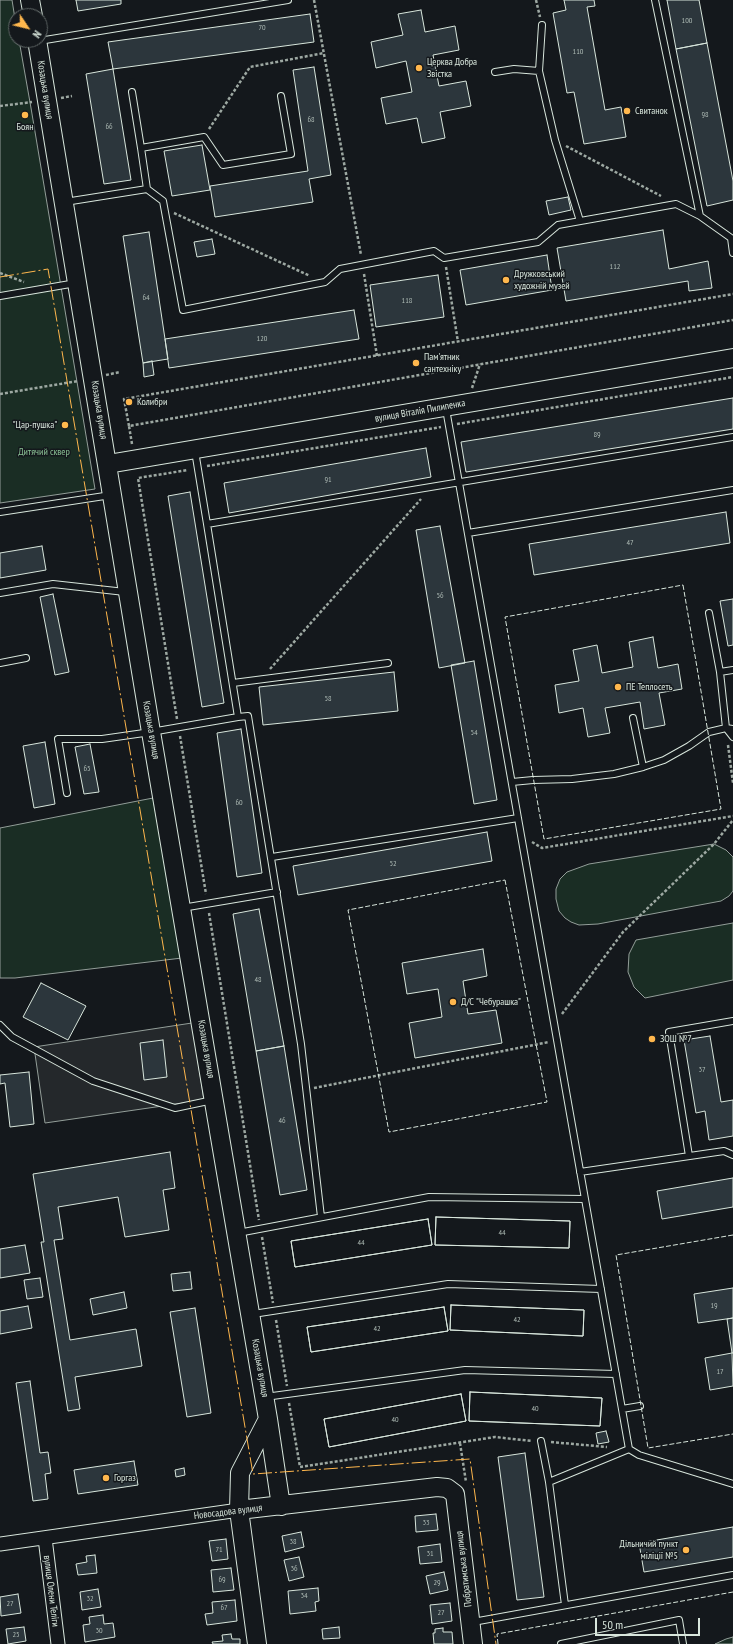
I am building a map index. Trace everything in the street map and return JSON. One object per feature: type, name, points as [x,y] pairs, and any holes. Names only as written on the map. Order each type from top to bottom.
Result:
[{"type":"street","name":"Козацька вулиця","points":[[38,48],[151,732],[265,1397],[281,1506]]},
{"type":"street","name":"вулиця Віталія Пилипенка","points":[[108,464],[733,358]]},
{"type":"street","points":[[257,1644],[239,1510],[240,1473],[268,1419]]},
{"type":"street","name":"Новосадова вулиця","points":[[0,1544],[239,1510],[437,1486],[446,1488],[454,1494]]},
{"type":"street","name":"Побратимська вулиця","points":[[454,1494],[473,1644]]},
{"type":"street","name":"вулиця Олени Теліги","points":[[45,1538],[58,1644]]},
{"type":"lane","points":[[48,39],[288,0]]},
{"type":"lane","points":[[655,0],[700,216]]},
{"type":"lane","points":[[542,25],[538,72],[555,140],[580,221]]},
{"type":"lane","points":[[495,72],[514,69],[538,72]]},
{"type":"lane","points":[[132,92],[147,189],[163,201],[183,310],[325,282],[340,269],[434,250],[444,258],[538,242],[558,226],[676,204],[700,216],[731,238],[733,252]]},
{"type":"lane","points":[[141,148],[204,137],[223,165],[291,154],[281,96]]},
{"type":"lane","points":[[64,202],[147,189]]},
{"type":"lane","points":[[0,296],[77,283]]},
{"type":"lane","points":[[445,407],[629,1449],[639,1456],[733,1484]]},
{"type":"lane","points":[[207,524],[733,438]]},
{"type":"lane","points":[[195,449],[238,717]]},
{"type":"lane","points":[[468,533],[733,490]]},
{"type":"lane","points":[[0,512],[113,495]]},
{"type":"lane","points":[[0,594],[54,584],[129,592]]},
{"type":"lane","points":[[709,613],[720,672],[726,728],[733,737]]},
{"type":"lane","points":[[0,663],[26,658]]},
{"type":"lane","points":[[233,683],[388,663]]},
{"type":"lane","points":[[720,672],[733,670]]},
{"type":"lane","points":[[67,793],[58,738],[102,739],[248,716],[272,857],[301,1044],[321,1217]]},
{"type":"lane","points":[[633,718],[643,767]]},
{"type":"lane","points":[[512,782],[572,779],[614,774],[664,760],[689,746],[709,732],[726,728],[733,729]]},
{"type":"lane","points":[[272,857],[518,818]]},
{"type":"lane","points":[[182,908],[277,892]]},
{"type":"lane","points":[[689,1156],[669,1032],[733,1021]]},
{"type":"lane","points":[[0,1025],[12,1037],[93,1081],[175,1108],[215,1100]]},
{"type":"lane","points":[[580,1172],[724,1151],[733,1155]]},
{"type":"lane","points":[[237,1233],[429,1197],[585,1199]]},
{"type":"lane","points":[[251,1314],[448,1284],[601,1289]]},
{"type":"lane","points":[[265,1397],[465,1370],[616,1374]]},
{"type":"lane","points":[[622,1409],[640,1406]]},
{"type":"lane","points":[[541,1441],[549,1482],[565,1605]]},
{"type":"lane","points":[[549,1482],[629,1449]]},
{"type":"lane","points":[[470,1622],[733,1575]]},
{"type":"lane","points":[[561,1644],[679,1620],[683,1644]]},
{"type":"path","points":[[314,0],[363,265],[377,356]]},
{"type":"path","points":[[536,0],[542,25]]},
{"type":"path","points":[[204,137],[250,66],[324,53]]},
{"type":"path","points":[[555,140],[676,204]]},
{"type":"path","points":[[165,209],[325,282]]},
{"type":"path","points":[[444,258],[458,342]]},
{"type":"path","points":[[0,272],[41,289]]},
{"type":"path","points":[[629,1449],[495,1437],[300,1467],[124,399],[733,294]]},
{"type":"path","points":[[129,426],[733,320]]},
{"type":"path","points":[[453,449],[480,364]]},
{"type":"path","points":[[0,394],[120,372]]},
{"type":"path","points":[[138,478],[733,377]]},
{"type":"path","points":[[261,680],[432,487]]},
{"type":"path","points":[[726,728],[733,783]]},
{"type":"path","points":[[522,837],[542,848],[733,816]]},
{"type":"path","points":[[554,1025],[623,932],[714,844],[733,820]]},
{"type":"path","points":[[306,1089],[557,1041]]},
{"type":"green space","name":"Дитячий сквер","points":[[0,0],[12,0],[13,8],[8,8],[8,48],[20,48],[95,489],[0,503]]},
{"type":"green space","points":[[153,798],[182,958],[15,978],[0,978],[0,828]]},
{"type":"green space","points":[[714,844],[726,850],[733,857],[733,891],[729,896],[721,901],[598,924],[579,925],[565,918],[559,911],[556,899],[556,889],[560,879],[567,872],[589,864]]},
{"type":"green space","points":[[733,923],[733,980],[645,998],[634,987],[628,972],[629,954],[636,940]]},
{"type":"green space","points":[[733,1637],[733,1644],[715,1644],[726,1639]]},
{"type":"shaded area","points":[[192,1023],[204,1100],[45,1123],[34,1047]]},
{"type":"building","points":[[76,0],[121,0],[121,4],[78,11]]},
{"type":"building","points":[[564,0],[594,0],[595,6],[587,7],[605,110],[621,107],[626,137],[584,144],[574,92],[567,93],[553,13],[566,10]]},
{"type":"building","points":[[667,0],[699,0],[707,43],[676,49]]},
{"type":"building","points":[[421,10],[425,32],[455,26],[459,50],[433,55],[439,86],[466,81],[471,106],[440,112],[445,138],[422,143],[417,118],[386,124],[381,98],[412,92],[406,61],[376,68],[371,42],[403,35],[398,14]]},
{"type":"building","points":[[310,14],[314,42],[113,69],[108,42]]},
{"type":"building","points":[[707,43],[733,181],[733,200],[707,206],[676,49]]},
{"type":"building","points":[[314,67],[331,175],[309,179],[313,202],[215,217],[210,186],[308,171],[293,70]]},
{"type":"building","points":[[113,69],[131,180],[104,184],[86,74]]},
{"type":"building","points":[[202,145],[210,190],[172,196],[164,151]]},
{"type":"building","points":[[568,197],[571,210],[549,215],[546,201]]},
{"type":"building","points":[[663,230],[669,269],[708,261],[712,288],[689,291],[688,281],[566,301],[557,248]]},
{"type":"building","points":[[149,232],[168,359],[143,363],[123,236]]},
{"type":"building","points":[[212,239],[215,254],[197,257],[194,242]]},
{"type":"building","name":"Дружковський художній музей","points":[[547,255],[552,290],[466,305],[460,270]]},
{"type":"building","points":[[438,275],[444,317],[376,327],[370,285]]},
{"type":"building","points":[[354,310],[359,339],[169,368],[165,339]]},
{"type":"building","points":[[152,361],[154,375],[144,377],[143,363]]},
{"type":"building","points":[[733,398],[733,429],[466,472],[461,442]]},
{"type":"building","points":[[426,448],[431,477],[229,513],[224,483]]},
{"type":"building","points":[[190,492],[224,703],[202,707],[168,496]]},
{"type":"building","points":[[726,512],[730,543],[534,575],[529,544]]},
{"type":"building","points":[[440,526],[465,663],[439,668],[416,530]]},
{"type":"building","points":[[42,546],[46,570],[0,578],[0,553]]},
{"type":"building","points":[[53,594],[69,672],[55,675],[40,597]]},
{"type":"building","points":[[733,599],[733,645],[728,646],[720,601]]},
{"type":"building","name":"ПЕ Теплосеть","points":[[653,637],[658,668],[678,664],[682,689],[659,693],[665,725],[644,729],[640,702],[605,708],[610,733],[588,737],[583,708],[559,713],[555,685],[579,681],[573,650],[597,645],[602,673],[633,667],[629,642]]},
{"type":"building","points":[[474,661],[497,800],[474,804],[451,665]]},
{"type":"building","points":[[394,672],[398,711],[263,725],[259,687]]},
{"type":"building","points":[[241,729],[262,873],[237,877],[217,733]]},
{"type":"building","points":[[45,742],[55,804],[34,808],[23,746]]},
{"type":"building","points":[[90,744],[99,792],[84,794],[75,747]]},
{"type":"building","points":[[487,832],[492,861],[298,895],[293,866]]},
{"type":"building","points":[[259,909],[284,1046],[256,1051],[233,914]]},
{"type":"building","name":"Д/С \"Чебурашка\"","points":[[483,949],[487,976],[463,981],[468,1014],[496,1010],[502,1043],[415,1058],[409,1023],[442,1017],[438,989],[407,994],[402,963]]},
{"type":"building","points":[[41,983],[86,1006],[68,1040],[23,1017]]},
{"type":"building","points":[[710,1036],[721,1102],[733,1100],[733,1136],[709,1140],[705,1111],[696,1113],[684,1040]]},
{"type":"building","points":[[163,1040],[167,1077],[144,1080],[140,1043]]},
{"type":"building","points":[[284,1046],[307,1190],[280,1195],[256,1051]]},
{"type":"building","points":[[29,1072],[34,1124],[10,1127],[5,1083],[0,1084],[0,1075]]},
{"type":"building","points":[[170,1152],[175,1188],[163,1190],[169,1230],[125,1237],[118,1197],[58,1207],[63,1239],[54,1240],[70,1340],[136,1329],[142,1366],[75,1377],[80,1409],[68,1411],[41,1242],[44,1242],[33,1174]]},
{"type":"building","points":[[733,1178],[733,1207],[662,1219],[657,1191]]},
{"type":"building","points":[[436,1217],[570,1221],[569,1248],[435,1245]]},
{"type":"building","points":[[436,1217],[570,1221],[569,1248],[435,1245]]},
{"type":"building","points":[[428,1219],[432,1245],[295,1267],[291,1241]]},
{"type":"building","points":[[428,1219],[432,1245],[295,1267],[291,1241]]},
{"type":"building","points":[[25,1245],[30,1273],[0,1278],[0,1249]]},
{"type":"building","points":[[190,1272],[192,1289],[173,1291],[171,1274]]},
{"type":"building","points":[[40,1278],[43,1297],[27,1299],[24,1280]]},
{"type":"building","points":[[733,1288],[733,1318],[698,1323],[694,1294]]},
{"type":"building","points":[[124,1292],[127,1308],[93,1315],[90,1299]]},
{"type":"building","points":[[451,1305],[584,1310],[583,1336],[450,1330]]},
{"type":"building","points":[[451,1305],[584,1310],[583,1336],[450,1330]]},
{"type":"building","points":[[28,1306],[32,1328],[0,1334],[0,1311]]},
{"type":"building","points":[[444,1307],[448,1331],[311,1352],[307,1327]]},
{"type":"building","points":[[444,1307],[448,1331],[311,1352],[307,1327]]},
{"type":"building","points":[[195,1308],[211,1413],[187,1417],[170,1312]]},
{"type":"building","points":[[733,1318],[733,1353],[732,1353],[727,1319]]},
{"type":"building","points":[[732,1353],[733,1386],[710,1390],[705,1358]]},
{"type":"building","points":[[30,1381],[40,1453],[48,1452],[51,1473],[45,1474],[48,1499],[33,1501],[16,1383]]},
{"type":"building","points":[[470,1392],[602,1398],[600,1426],[469,1421]]},
{"type":"building","points":[[470,1392],[602,1398],[600,1426],[469,1421]]},
{"type":"building","points":[[461,1394],[466,1421],[329,1447],[324,1419]]},
{"type":"building","points":[[461,1394],[466,1421],[329,1447],[324,1419]]},
{"type":"building","points":[[606,1431],[609,1442],[598,1444],[596,1433]]},
{"type":"building","points":[[525,1453],[544,1597],[517,1600],[498,1457]]},
{"type":"building","name":"Горгаз","points":[[134,1461],[138,1485],[78,1494],[74,1470]]},
{"type":"building","points":[[184,1468],[185,1475],[176,1477],[175,1470]]},
{"type":"building","points":[[436,1514],[438,1530],[416,1532],[415,1516]]},
{"type":"building","name":"Дільничий пункт міліції №5","points":[[733,1527],[733,1557],[644,1572],[639,1543]]},
{"type":"building","points":[[301,1532],[304,1547],[285,1552],[282,1536]]},
{"type":"building","points":[[226,1539],[228,1559],[212,1561],[209,1541]]},
{"type":"building","points":[[440,1544],[442,1562],[420,1564],[418,1547]]},
{"type":"building","points":[[95,1555],[97,1573],[78,1575],[76,1564],[87,1562],[86,1556]]},
{"type":"building","points":[[299,1557],[304,1577],[289,1581],[284,1560]]},
{"type":"building","points":[[231,1568],[234,1590],[213,1592],[211,1570]]},
{"type":"building","points":[[444,1572],[448,1590],[430,1594],[426,1576]]},
{"type":"building","points":[[318,1588],[319,1601],[315,1602],[316,1611],[290,1614],[288,1591]]},
{"type":"building","points":[[98,1589],[101,1607],[82,1610],[80,1592]]},
{"type":"building","points":[[18,1594],[21,1613],[1,1616],[0,1597]]},
{"type":"building","points":[[235,1600],[237,1621],[207,1625],[205,1614],[213,1613],[212,1602]]},
{"type":"building","points":[[450,1603],[452,1621],[432,1624],[430,1605]]},
{"type":"building","points":[[103,1615],[104,1624],[113,1623],[115,1637],[85,1642],[83,1625],[90,1624],[89,1617]]},
{"type":"building","points":[[24,1627],[26,1641],[8,1644],[6,1629]]},
{"type":"building","points":[[339,1627],[340,1638],[323,1639],[322,1629]]},
{"type":"building","points":[[443,1628],[443,1632],[452,1632],[453,1644],[434,1644],[433,1633],[435,1633],[435,1629]]},
{"type":"building","points":[[231,1634],[232,1639],[240,1639],[240,1644],[213,1644],[212,1642],[223,1641],[222,1635]]},
{"type":"fence","points":[[683,585],[721,809],[544,839],[505,617],[683,585]]},
{"type":"fence","points":[[505,880],[547,1102],[389,1132],[348,910],[505,880]]},
{"type":"fence","points":[[733,1235],[616,1255],[648,1448],[733,1434]]},
{"type":"fence","points":[[498,1644],[497,1634],[733,1592]]},
{"type":"power","points":[[0,277],[48,269],[253,1474],[470,1459],[496,1644]]},
{"type":"place","name":"Церква Добра Звістка","points":[[419,68]]},
{"type":"place","name":"Свитанок","points":[[627,111]]},
{"type":"place","name":"Боян","points":[[25,115]]},
{"type":"place","name":"Дружковський художній музей","points":[[506,280]]},
{"type":"place","name":"Пам'ятник сантехніку","points":[[416,363]]},
{"type":"place","name":"Колибри","points":[[129,402]]},
{"type":"place","name":"\"Цар-пушка\"","points":[[65,425]]},
{"type":"place","name":"ПЕ Теплосеть","points":[[618,687]]},
{"type":"place","name":"Д/С \"Чебурашка\"","points":[[453,1002]]},
{"type":"place","name":"ЗОШ №7","points":[[652,1039]]},
{"type":"place","name":"Горгаз","points":[[106,1478]]},
{"type":"place","name":"Дільничий пункт міліції №5","points":[[686,1550]]}]
